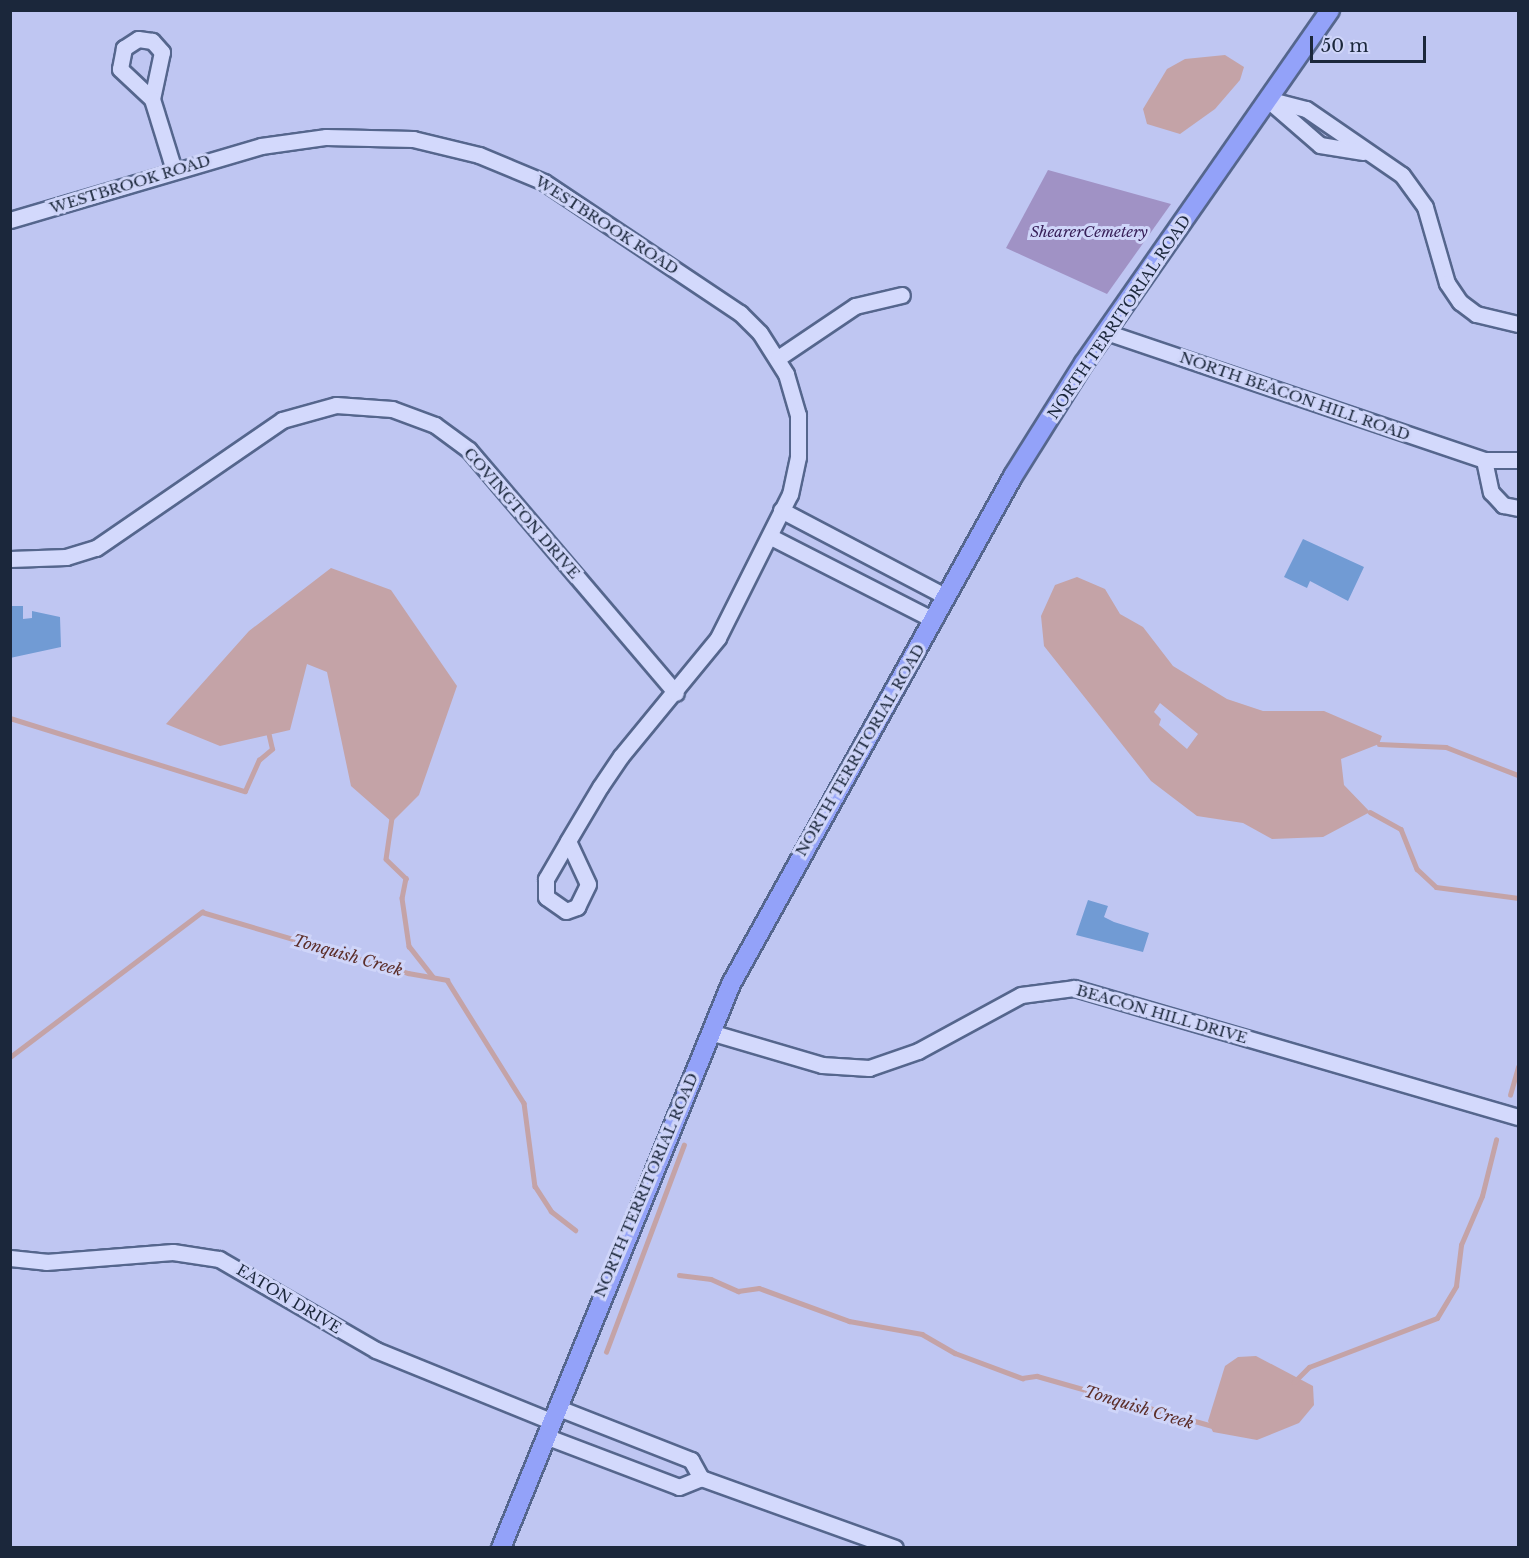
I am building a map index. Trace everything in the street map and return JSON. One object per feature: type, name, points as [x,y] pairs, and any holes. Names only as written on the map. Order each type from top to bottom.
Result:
[{"type":"main road","name":"NORTH TERRITORIAL ROAD","points":[[501,1548],[710,1032],[800,855],[1013,476],[1106,332],[1330,10]]},
{"type":"street","points":[[152,99],[174,170]]},
{"type":"street","points":[[1267,99],[1320,145],[1363,152]]},
{"type":"street","points":[[1267,99],[1306,109],[1336,126],[1363,152],[1402,175],[1418,192],[1447,283],[1460,302],[1476,314],[1518,324]]},
{"type":"street","name":"WESTBROOK ROAD","points":[[10,220],[261,146],[326,136],[413,140],[479,154],[544,182],[612,225],[740,313],[778,358],[793,394],[799,435],[795,478],[771,537],[718,638],[676,693],[621,756],[568,841]]},
{"type":"street","points":[[778,358],[855,306],[902,295]]},
{"type":"street","name":"NORTH BEACON HILL ROAD","points":[[1106,332],[1484,460],[1518,460]]},
{"type":"street","name":"COVINGTON DRIVE","points":[[10,559],[66,557],[103,544],[282,420],[336,405],[393,410],[435,425],[469,450],[676,693]]},
{"type":"street","points":[[1484,460],[1491,492],[1503,506],[1518,508]]},
{"type":"street","points":[[781,510],[946,597]]},
{"type":"street","points":[[771,537],[934,620]]},
{"type":"street","name":"BEACON HILL DRIVE","points":[[710,1032],[822,1065],[869,1068],[918,1051],[1021,994],[1074,988],[1518,1117]]},
{"type":"street","name":"EATON DRIVE","points":[[10,1258],[46,1262],[173,1252],[219,1259],[376,1350],[551,1421]]},
{"type":"street","points":[[551,1421],[679,1487],[701,1478]]},
{"type":"street","points":[[551,1421],[691,1460],[701,1478],[895,1548]]},
{"type":"green space","name":"ShearerCemetery","points":[[1048,170],[1171,204],[1107,294],[1006,248]]},
{"type":"shaded area","points":[[1225,55],[1244,67],[1240,80],[1215,109],[1180,134],[1147,124],[1143,109],[1167,69],[1185,59]]},
{"type":"shaded area","points":[[331,568],[391,590],[457,686],[419,795],[392,822],[351,786],[327,672],[307,664],[290,730],[220,746],[166,724],[249,631]]},
{"type":"shaded area","points":[[1077,577],[1105,589],[1120,614],[1143,627],[1173,666],[1227,699],[1263,711],[1324,711],[1382,736],[1379,744],[1341,759],[1344,785],[1370,812],[1323,837],[1272,839],[1243,823],[1197,816],[1151,781],[1044,646],[1041,616],[1055,585]],"holes":[[[1160,703],[1198,734],[1187,749],[1159,725],[1161,719],[1154,712]]]},
{"type":"shaded area","points":[[1256,1356],[1313,1386],[1314,1405],[1299,1423],[1257,1440],[1213,1432],[1208,1421],[1225,1366],[1238,1357]]},
{"type":"building","points":[[1303,539],[1364,567],[1348,601],[1310,581],[1307,588],[1284,577]]},
{"type":"building","points":[[10,606],[23,606],[23,619],[32,618],[32,611],[60,617],[61,647],[10,658]]},
{"type":"building","points":[[1088,900],[1108,906],[1104,917],[1149,933],[1143,952],[1076,935]]},
{"type":"waterway","points":[[10,718],[245,791],[259,760],[272,749],[268,731]]},
{"type":"waterway","points":[[1379,744],[1446,747],[1518,775]]},
{"type":"waterway","points":[[1370,812],[1401,829],[1417,869],[1436,887],[1518,898]]},
{"type":"waterway","points":[[392,818],[386,859],[406,878],[402,898],[409,946],[433,977]]},
{"type":"waterway","name":"Tonquish Creek","points":[[10,1057],[202,912],[408,973],[447,980],[524,1103],[535,1186],[551,1211],[575,1230]]},
{"type":"waterway","name":"Tonquish Creek","points":[[1510,1095],[1518,1067]]},
{"type":"waterway","name":"Tonquish Creek","points":[[1294,1382],[1309,1367],[1437,1318],[1456,1286],[1461,1245],[1482,1196],[1496,1140]]},
{"type":"waterway","points":[[606,1352],[684,1145]]},
{"type":"waterway","name":"Tonquish Creek","points":[[679,1275],[711,1279],[738,1291],[759,1288],[849,1321],[922,1334],[955,1353],[1022,1378],[1037,1376],[1213,1426]]}]
